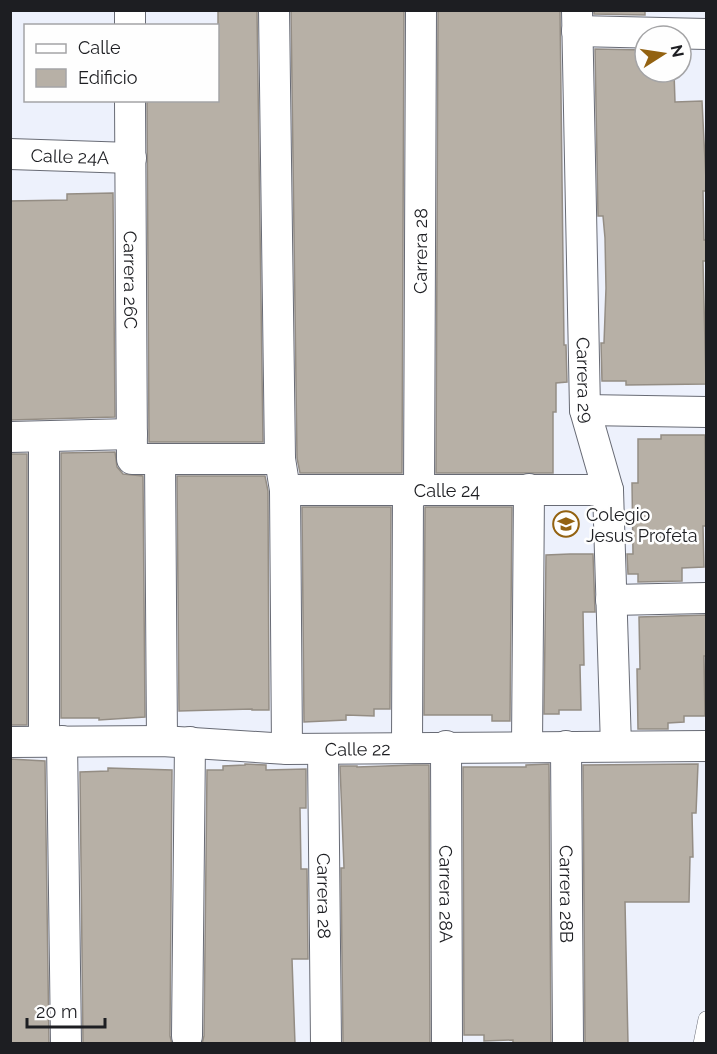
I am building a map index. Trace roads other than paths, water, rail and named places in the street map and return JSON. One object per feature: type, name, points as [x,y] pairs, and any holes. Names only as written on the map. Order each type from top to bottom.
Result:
[{"type":"street","points":[[274,10],[280,459],[285,490],[287,749]]},
{"type":"street","name":"Carrera 28","points":[[407,747],[421,10]]},
{"type":"street","points":[[577,21],[706,34]]},
{"type":"street","name":"Carrera 29","points":[[577,21],[585,410],[608,490],[616,746]]},
{"type":"street","name":"Carrera 26C","points":[[130,102],[141,451],[176,742],[187,1036]]},
{"type":"street","name":"Calle 24A","points":[[10,154],[131,158]]},
{"type":"street","points":[[585,410],[706,412]]},
{"type":"street","points":[[10,437],[44,437],[141,451],[280,459]]},
{"type":"street","points":[[44,437],[53,741],[66,1044]]},
{"type":"street","points":[[527,746],[529,489]]},
{"type":"street","name":"Calle 24","points":[[285,490],[608,490]]},
{"type":"street","points":[[611,600],[706,598]]},
{"type":"street","name":"Calle 22","points":[[10,742],[176,742],[287,749],[446,746],[706,746]]},
{"type":"street","name":"Carrera 28A","points":[[446,746],[447,1044]]},
{"type":"street","name":"Carrera 28B","points":[[566,746],[568,1044]]},
{"type":"street","name":"Carrera 28","points":[[323,749],[326,1044]]},
{"type":"lane","points":[[701,1044],[706,1019]]},
{"type":"place","name":"Colegio Jesus Profeta","points":[[566,524]]}]
